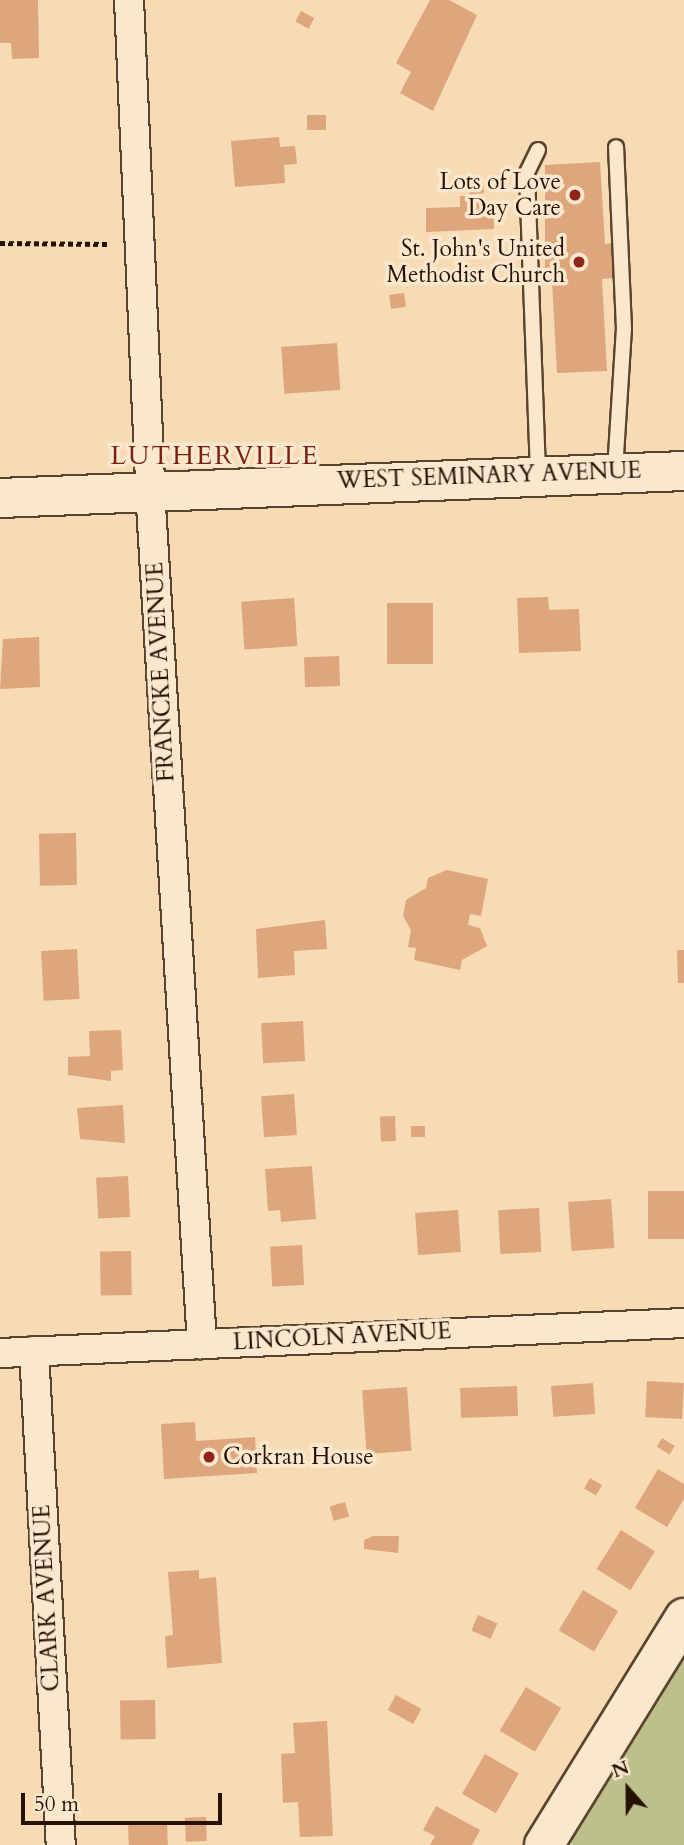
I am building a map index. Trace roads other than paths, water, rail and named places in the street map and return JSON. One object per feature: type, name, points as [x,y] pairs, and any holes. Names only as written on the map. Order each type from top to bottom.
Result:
[{"type":"main road","name":"WEST SEMINARY AVENUE","points":[[0,498],[150,489],[684,471]]},
{"type":"main road","points":[[544,1845],[684,1618]]},
{"type":"street","name":"FRANCKE AVENUE","points":[[129,0],[150,489],[202,1344]]},
{"type":"street","name":"LINCOLN AVENUE","points":[[0,1353],[684,1323]]},
{"type":"street","name":"CLARK AVENUE","points":[[34,1351],[61,1845]]},
{"type":"lane","points":[[615,473],[624,329],[616,147]]},
{"type":"lane","points":[[538,150],[527,173],[538,475]]},
{"type":"place","name":"Lots of Love Day Care","points":[[575,195]]},
{"type":"place","name":"St. John's United Methodist Church","points":[[579,262]]},
{"type":"place","name":"Corkran House","points":[[209,1457]]},
{"type":"district","name":"LUTHERVILLE","points":[[215,456]]}]
